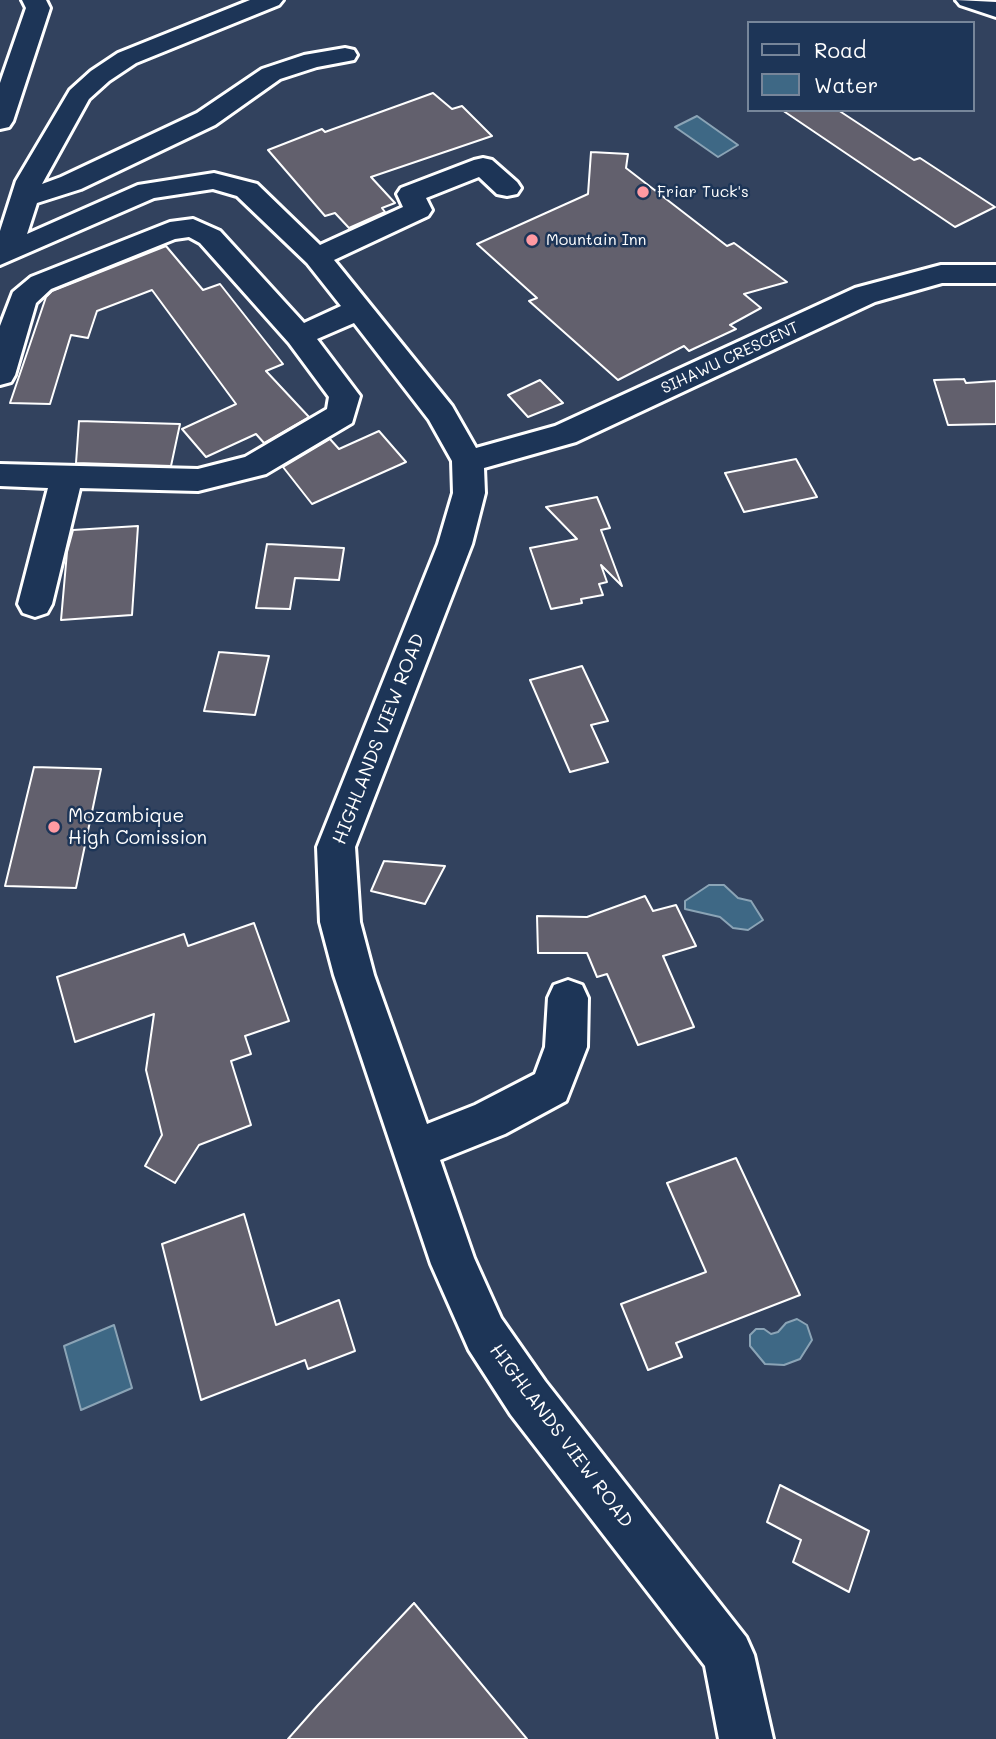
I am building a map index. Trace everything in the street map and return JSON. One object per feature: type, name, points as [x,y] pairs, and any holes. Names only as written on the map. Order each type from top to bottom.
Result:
[{"type":"street","points":[[3,254],[29,181],[79,95],[100,76],[127,58],[271,0]]},
{"type":"street","points":[[968,0],[996,10]]},
{"type":"street","points":[[10,24],[36,4]]},
{"type":"street","points":[[0,121],[36,4]]},
{"type":"street","points":[[25,198],[71,183],[206,119],[271,74],[313,60],[345,55]]},
{"type":"street","points":[[317,257],[418,210],[411,194],[483,166],[507,188]]},
{"type":"street","name":"HIGHLANDS VIEW ROAD","points":[[3,254],[148,191],[214,181],[247,190],[317,257],[441,414],[468,461],[469,493],[455,544],[335,847],[340,922],[354,975],[454,1264],[485,1334],[528,1398],[728,1655],[746,1739]]},
{"type":"street","points":[[0,375],[23,299],[41,283],[170,231],[192,228],[210,237],[299,336],[345,396],[341,415],[255,466],[198,480],[0,475]]},
{"type":"street","name":"SIHAWU CRESCENT","points":[[468,461],[565,434],[865,295],[941,274],[996,274]]},
{"type":"street","points":[[299,336],[358,310]]},
{"type":"street","points":[[35,604],[67,477]]},
{"type":"street","points":[[414,1150],[490,1120],[551,1087],[566,1047],[568,998]]},
{"type":"water","points":[[697,116],[738,145],[718,157],[675,127]]},
{"type":"water","points":[[709,885],[724,885],[738,898],[751,901],[763,920],[748,930],[733,928],[720,917],[685,909],[685,901]]},
{"type":"water","points":[[797,1319],[807,1325],[812,1340],[800,1359],[784,1365],[765,1364],[750,1346],[750,1335],[756,1329],[764,1329],[771,1334],[778,1332],[786,1323]]},
{"type":"water","points":[[114,1325],[132,1388],[81,1410],[64,1346]]},
{"type":"building","points":[[433,93],[452,109],[462,106],[492,136],[371,177],[395,203],[382,208],[385,212],[349,228],[335,213],[325,216],[268,150],[322,129],[325,132]]},
{"type":"building","points":[[785,112],[841,112],[914,160],[920,158],[995,207],[955,227]]},
{"type":"building","points":[[591,152],[628,154],[626,168],[727,246],[734,243],[787,282],[744,294],[761,308],[730,325],[736,329],[689,351],[684,346],[618,380],[529,301],[537,298],[477,244],[588,194]]},
{"type":"building","points":[[166,246],[203,290],[220,284],[283,364],[266,371],[309,417],[264,443],[256,434],[206,457],[182,429],[236,404],[152,290],[97,311],[88,338],[71,335],[50,404],[10,403],[46,297],[52,291]]},
{"type":"building","points":[[964,379],[966,383],[996,381],[996,424],[948,425],[934,380]]},
{"type":"building","points":[[540,380],[563,403],[528,417],[508,395]]},
{"type":"building","points":[[79,421],[180,424],[171,466],[76,463]]},
{"type":"building","points":[[379,431],[406,462],[312,504],[283,467],[330,439],[339,449]]},
{"type":"building","points":[[796,459],[817,497],[744,512],[725,473]]},
{"type":"building","points":[[597,497],[610,528],[601,530],[622,586],[601,565],[607,582],[599,584],[603,595],[581,599],[582,603],[551,609],[530,548],[577,539],[546,507]]},
{"type":"building","points":[[138,526],[132,615],[61,620],[67,552],[73,530]]},
{"type":"building","points":[[267,544],[344,548],[339,580],[295,578],[290,609],[256,608]]},
{"type":"building","points":[[219,652],[269,656],[255,715],[204,711]]},
{"type":"building","points":[[582,666],[608,721],[591,725],[608,762],[570,772],[530,680]]},
{"type":"building","name":"Mozambique High Comission","points":[[34,767],[101,769],[76,888],[5,886]]},
{"type":"building","points":[[384,861],[445,866],[425,904],[371,891]]},
{"type":"building","points":[[645,896],[653,911],[676,905],[696,946],[663,956],[694,1027],[638,1045],[607,974],[597,977],[587,953],[538,953],[537,916],[587,917]]},
{"type":"building","points":[[254,923],[289,1021],[245,1036],[251,1054],[231,1061],[251,1125],[199,1145],[175,1183],[145,1166],[162,1135],[146,1070],[154,1014],[75,1042],[57,977],[184,934],[188,946]]},
{"type":"building","points":[[736,1158],[800,1295],[676,1343],[682,1357],[648,1370],[621,1304],[706,1272],[667,1183]]},
{"type":"building","points":[[244,1214],[276,1325],[339,1300],[355,1351],[308,1369],[305,1360],[201,1400],[162,1244]]},
{"type":"building","points":[[780,1485],[869,1531],[849,1592],[793,1562],[801,1540],[767,1522]]},
{"type":"building","points":[[414,1603],[527,1739],[288,1739],[318,1705]]},
{"type":"place","name":"Friar Tuck's","points":[[643,192]]},
{"type":"place","name":"Mountain Inn","points":[[532,240]]},
{"type":"place","name":"Mozambique High Comission","points":[[54,827]]}]
